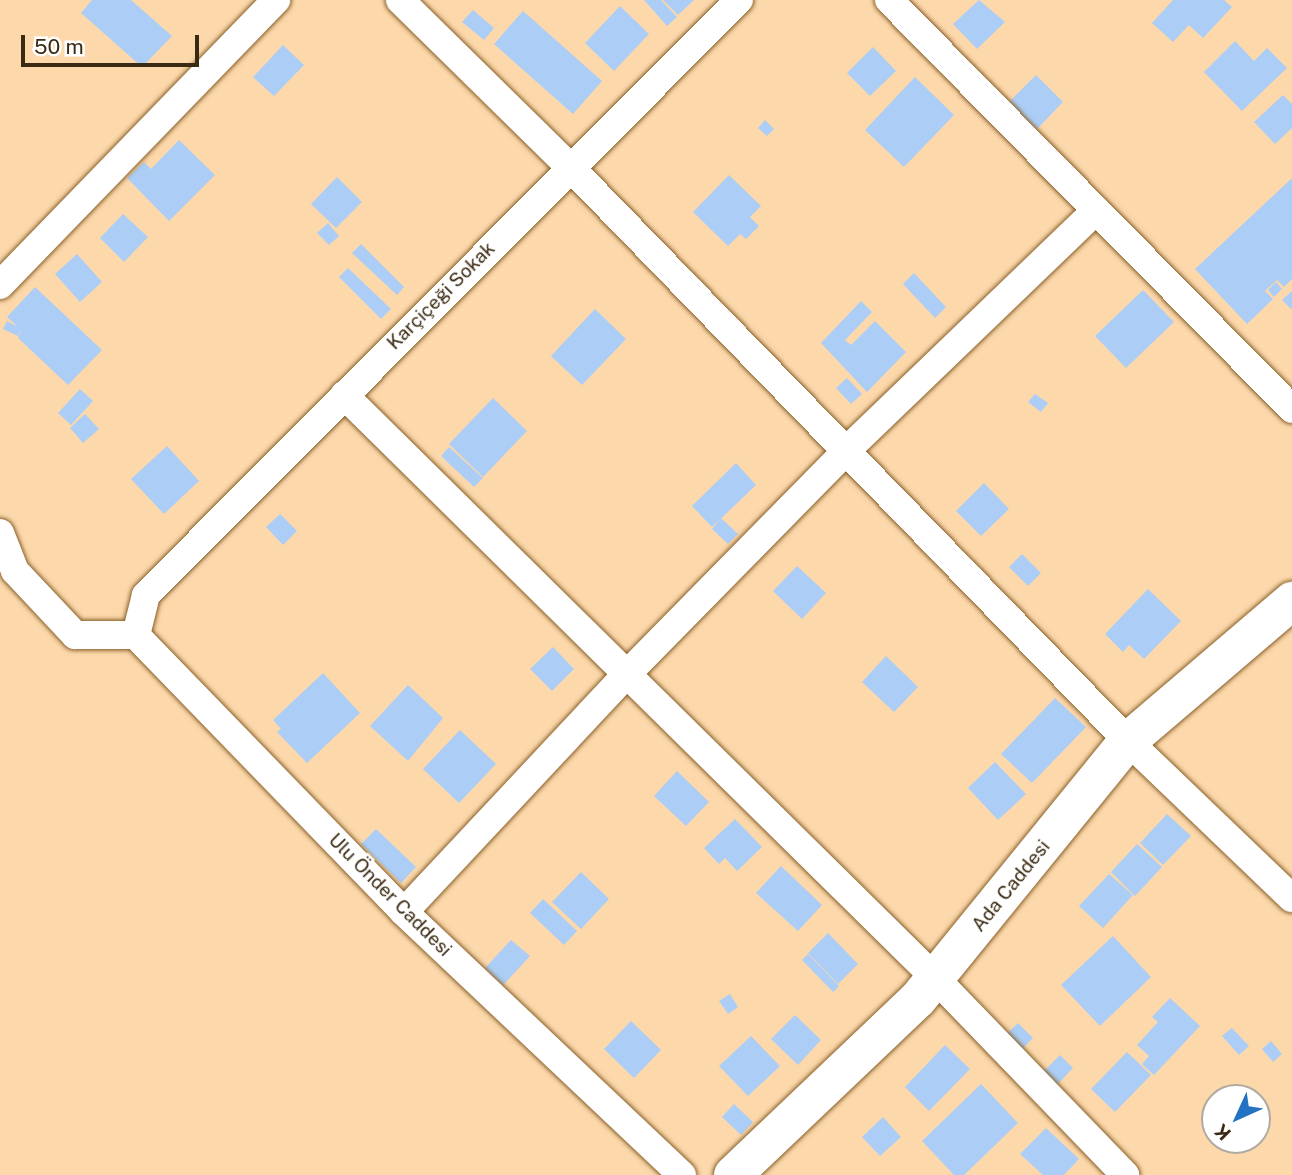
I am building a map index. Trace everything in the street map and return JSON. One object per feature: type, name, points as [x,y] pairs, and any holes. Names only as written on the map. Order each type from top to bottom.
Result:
[{"type":"main road","name":"Ada Caddesi","points":[[733,1175],[935,978],[1128,741],[1292,601]]},
{"type":"street","points":[[0,285],[276,0]]},
{"type":"street","points":[[400,0],[569,166],[1128,741],[1292,898]]},
{"type":"street","name":"Karçiçeği Sokak","points":[[136,635],[146,595],[569,166],[739,0]]},
{"type":"street","points":[[889,0],[1292,409]]},
{"type":"street","points":[[404,912],[627,674],[846,451],[1096,210]]},
{"type":"street","points":[[344,395],[935,978],[1125,1175]]},
{"type":"street","points":[[0,533],[15,571],[75,635],[136,635]]},
{"type":"street","name":"Ulu Önder Caddesi","points":[[136,635],[404,912],[682,1175]]},
{"type":"building","points":[[92,0],[131,0],[172,36],[142,67],[81,13]]},
{"type":"building","points":[[644,0],[661,0],[677,17],[667,26]]},
{"type":"building","points":[[663,0],[694,0],[678,15]]},
{"type":"building","points":[[979,0],[1005,22],[977,49],[953,24]]},
{"type":"building","points":[[1173,0],[1224,0],[1232,7],[1203,38],[1189,25],[1173,42],[1152,23]]},
{"type":"building","points":[[620,6],[649,34],[614,71],[585,43]]},
{"type":"building","points":[[473,10],[494,28],[484,40],[462,22]]},
{"type":"building","points":[[523,11],[602,81],[573,114],[494,44]]},
{"type":"building","points":[[1235,41],[1254,61],[1267,48],[1287,68],[1242,111],[1204,72]]},
{"type":"building","points":[[283,45],[304,65],[274,96],[253,77]]},
{"type":"building","points":[[873,47],[896,71],[870,96],[847,73]]},
{"type":"building","points":[[1036,75],[1063,102],[1037,129],[1009,102]]},
{"type":"building","points":[[915,77],[954,115],[904,167],[865,130]]},
{"type":"building","points":[[1283,95],[1292,104],[1292,128],[1275,144],[1254,122]]},
{"type":"building","points":[[765,120],[774,129],[767,136],[758,128]]},
{"type":"building","points":[[179,140],[215,175],[169,221],[127,178],[144,162],[151,169]]},
{"type":"building","points":[[729,175],[761,206],[750,217],[759,226],[746,239],[740,234],[728,246],[693,212]]},
{"type":"building","points":[[337,177],[362,202],[336,228],[311,204]]},
{"type":"building","points":[[1292,178],[1292,279],[1284,287],[1277,280],[1265,291],[1273,299],[1247,324],[1195,269]]},
{"type":"building","points":[[123,214],[148,237],[124,262],[100,238]]},
{"type":"building","points":[[328,223],[339,236],[329,245],[317,233]]},
{"type":"building","points":[[361,244],[404,287],[397,295],[352,253]]},
{"type":"building","points":[[77,254],[102,282],[80,302],[55,274]]},
{"type":"building","points":[[348,268],[391,309],[381,319],[339,277]]},
{"type":"building","points":[[914,273],[946,307],[935,318],[903,284]]},
{"type":"building","points":[[1276,282],[1282,289],[1274,297],[1268,290]]},
{"type":"building","points":[[35,287],[102,350],[68,385],[18,338],[21,330],[18,336],[3,329],[7,321],[18,327],[7,317]]},
{"type":"building","points":[[1143,290],[1174,322],[1126,368],[1095,336]]},
{"type":"building","points":[[1292,291],[1292,308],[1291,309],[1282,300]]},
{"type":"building","points":[[861,301],[872,312],[845,340],[851,345],[875,321],[906,352],[867,392],[821,343]]},
{"type":"building","points":[[595,309],[626,339],[582,385],[551,356]]},
{"type":"building","points":[[847,378],[862,394],[851,404],[836,388]]},
{"type":"building","points":[[80,389],[93,401],[71,425],[58,413]]},
{"type":"building","points":[[1035,394],[1048,403],[1041,412],[1028,402]]},
{"type":"building","points":[[493,398],[527,431],[483,477],[449,444]]},
{"type":"building","points":[[85,414],[99,429],[83,443],[70,428]]},
{"type":"building","points":[[167,446],[199,481],[164,514],[131,479]]},
{"type":"building","points":[[449,447],[483,478],[474,487],[441,456]]},
{"type":"building","points":[[736,463],[756,485],[712,527],[692,506]]},
{"type":"building","points":[[984,483],[1009,509],[981,536],[956,511]]},
{"type":"building","points":[[280,514],[297,531],[283,545],[266,527]]},
{"type":"building","points":[[721,518],[738,534],[728,544],[712,529]]},
{"type":"building","points":[[1022,554],[1041,573],[1028,586],[1009,567]]},
{"type":"building","points":[[797,566],[826,593],[802,619],[773,591]]},
{"type":"building","points":[[1148,589],[1181,621],[1144,659],[1129,645],[1123,652],[1105,634]]},
{"type":"building","points":[[553,647],[574,669],[552,691],[530,669]]},
{"type":"building","points":[[886,656],[918,687],[894,712],[862,682]]},
{"type":"building","points":[[323,673],[360,713],[307,763],[277,732],[281,729],[273,720]]},
{"type":"building","points":[[408,685],[443,718],[408,761],[370,726]]},
{"type":"building","points":[[1055,698],[1086,727],[1032,783],[1001,754]]},
{"type":"building","points":[[460,730],[496,764],[459,803],[423,769]]},
{"type":"building","points":[[995,762],[1026,794],[998,820],[968,788]]},
{"type":"building","points":[[677,771],[709,802],[686,826],[654,796]]},
{"type":"building","points":[[1167,814],[1191,836],[1163,865],[1140,843]]},
{"type":"building","points":[[735,819],[762,847],[737,871],[725,858],[719,864],[704,848]]},
{"type":"building","points":[[376,829],[416,867],[401,883],[361,844]]},
{"type":"building","points":[[1137,844],[1162,867],[1135,896],[1111,872]]},
{"type":"building","points":[[781,866],[822,905],[798,931],[756,893]]},
{"type":"building","points":[[581,872],[609,899],[581,929],[552,902]]},
{"type":"building","points":[[1109,874],[1133,895],[1103,928],[1079,906]]},
{"type":"building","points":[[543,899],[577,931],[564,945],[530,913]]},
{"type":"building","points":[[828,933],[858,964],[838,984],[808,953]]},
{"type":"building","points":[[1113,936],[1151,977],[1100,1026],[1061,985]]},
{"type":"building","points":[[511,940],[530,956],[503,985],[485,968]]},
{"type":"building","points":[[808,954],[839,986],[833,992],[802,960]]},
{"type":"building","points":[[730,994],[738,1007],[728,1014],[719,1001]]},
{"type":"building","points":[[1170,998],[1200,1026],[1154,1075],[1142,1064],[1149,1056],[1137,1045],[1158,1022],[1152,1017]]},
{"type":"building","points":[[795,1015],[821,1040],[798,1065],[771,1039]]},
{"type":"building","points":[[631,1021],[661,1050],[634,1078],[604,1049]]},
{"type":"building","points":[[1018,1023],[1033,1038],[1015,1056],[1000,1040]]},
{"type":"building","points":[[1232,1028],[1249,1046],[1239,1055],[1222,1036]]},
{"type":"building","points":[[751,1036],[780,1066],[748,1096],[719,1066]]},
{"type":"building","points":[[1271,1041],[1282,1054],[1273,1062],[1262,1049]]},
{"type":"building","points":[[945,1045],[970,1069],[929,1111],[905,1087]]},
{"type":"building","points":[[1127,1052],[1151,1075],[1115,1112],[1091,1089]]},
{"type":"building","points":[[1060,1055],[1073,1068],[1056,1086],[1042,1073]]},
{"type":"building","points":[[981,1084],[1018,1123],[964,1175],[954,1175],[922,1141]]},
{"type":"building","points":[[734,1104],[753,1122],[741,1135],[722,1117]]},
{"type":"building","points":[[883,1117],[901,1137],[880,1156],[862,1137]]},
{"type":"building","points":[[1046,1128],[1079,1159],[1064,1175],[1043,1175],[1020,1154]]}]
